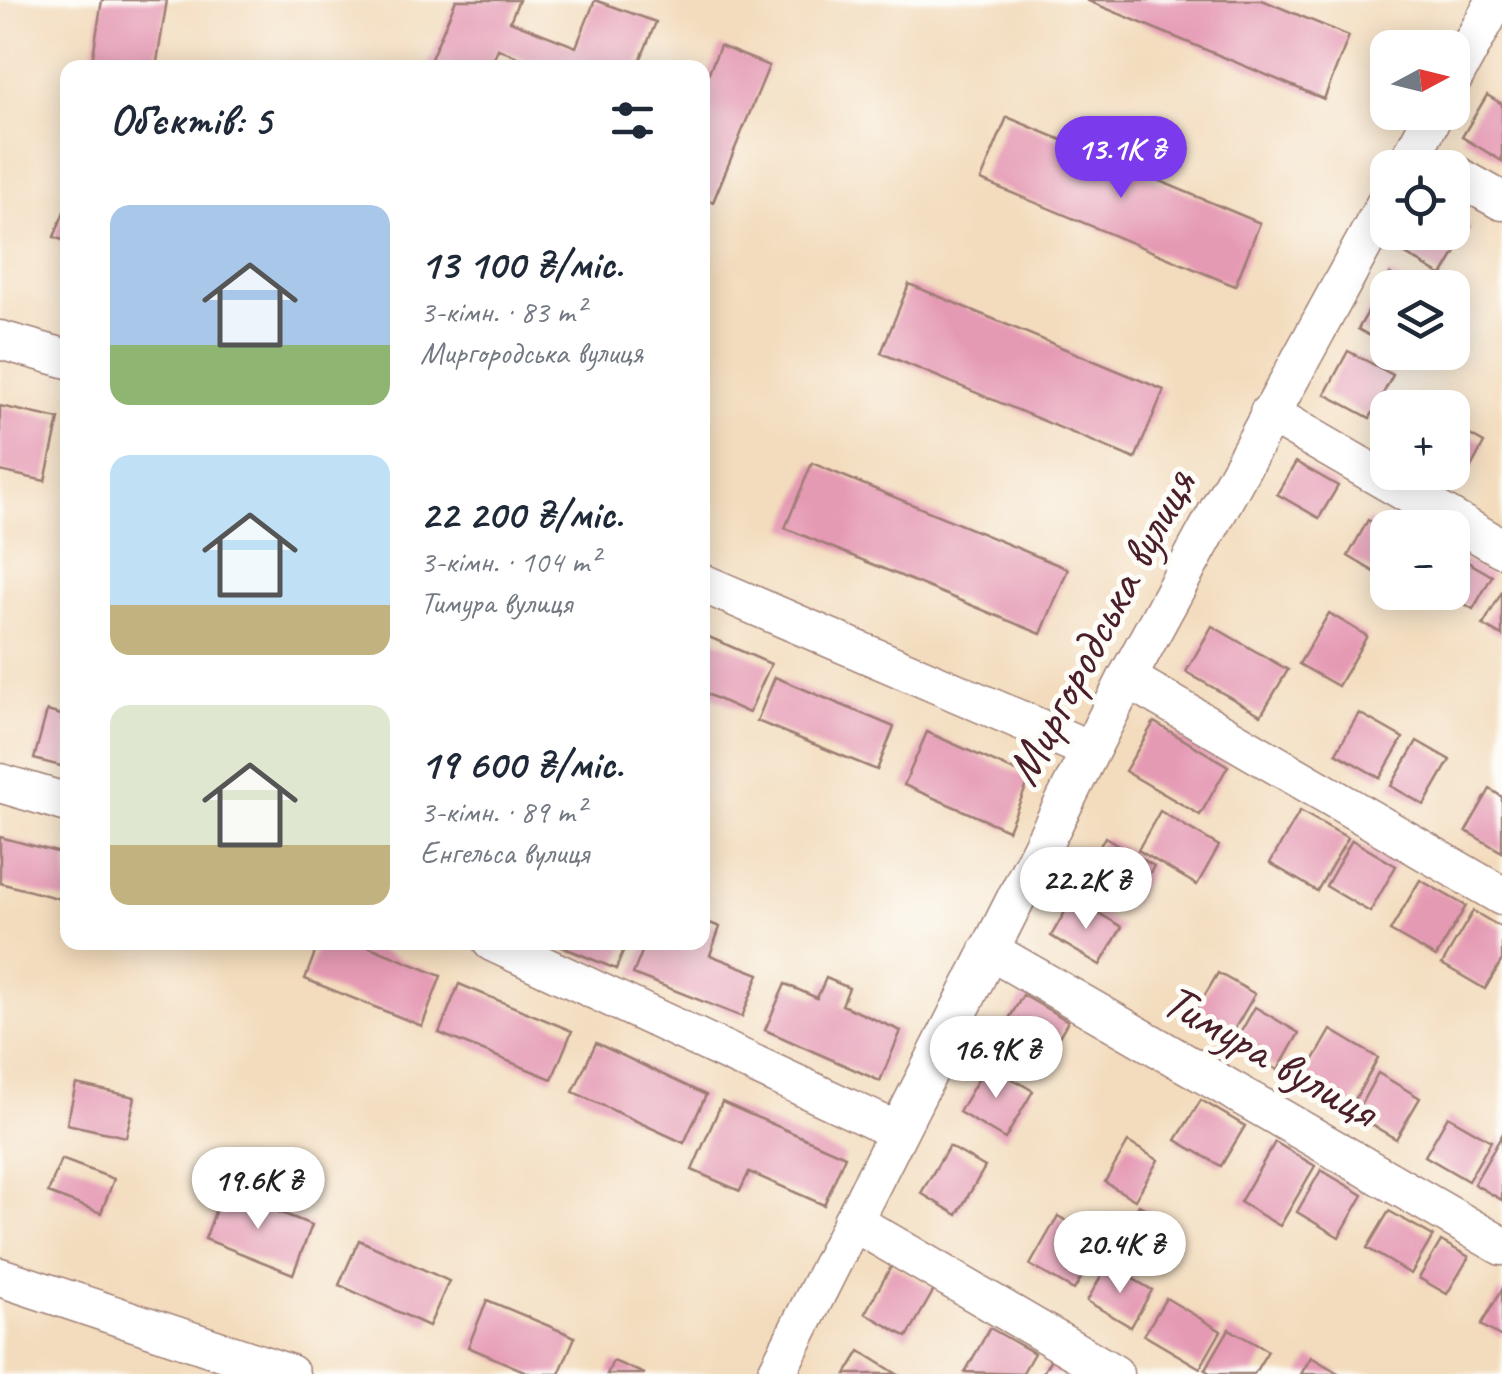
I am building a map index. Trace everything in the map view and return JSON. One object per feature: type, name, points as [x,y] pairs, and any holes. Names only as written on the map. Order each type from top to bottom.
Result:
[{"type":"street","points":[[1470,47],[1496,0]]},
{"type":"street","points":[[1470,183],[1502,202]]},
{"type":"street","name":"Миргородська вулиця","points":[[776,1374],[1127,678],[1370,231]]},
{"type":"street","points":[[0,340],[60,357]]},
{"type":"street","points":[[1269,413],[1502,548]]},
{"type":"street","points":[[710,586],[1090,750]]},
{"type":"street","points":[[1127,678],[1502,896]]},
{"type":"street","points":[[0,783],[60,802]]},
{"type":"street","points":[[509,950],[897,1132]]},
{"type":"street","name":"Тимура вулиця","points":[[989,950],[1502,1246]]},
{"type":"street","points":[[852,1221],[1114,1374]]},
{"type":"street","points":[[0,1277],[290,1374]]},
{"type":"building","points":[[102,0],[167,0],[157,60],[92,60]]},
{"type":"building","points":[[456,0],[519,0],[510,21],[576,47],[595,0],[656,22],[640,60],[525,60],[498,49],[493,60],[430,60]]},
{"type":"building","points":[[1086,0],[1262,0],[1349,36],[1324,99]]},
{"type":"building","points":[[720,46],[769,66],[713,202],[710,201],[710,70]]},
{"type":"building","points":[[1487,95],[1502,104],[1502,161],[1462,137],[1470,130]]},
{"type":"building","points":[[1007,117],[1260,223],[1235,286],[981,180]]},
{"type":"building","points":[[1399,250],[1457,250],[1445,270],[1432,270]]},
{"type":"building","points":[[909,284],[1164,390],[1135,459],[881,353]]},
{"type":"building","points":[[1370,308],[1370,336],[1358,329]]},
{"type":"building","points":[[1348,351],[1370,363],[1370,370],[1393,375],[1385,390],[1370,390],[1370,418],[1325,394]]},
{"type":"building","points":[[0,406],[59,419],[45,481],[0,471]]},
{"type":"building","points":[[1470,435],[1484,443],[1470,469]]},
{"type":"building","points":[[1296,462],[1338,486],[1319,518],[1277,494]]},
{"type":"building","points":[[812,463],[1068,569],[1041,634],[785,528]]},
{"type":"building","points":[[1368,520],[1370,521],[1370,569],[1348,556]]},
{"type":"building","points":[[1470,563],[1492,576],[1473,609],[1470,607]]},
{"type":"building","points":[[1502,592],[1502,636],[1483,625]]},
{"type":"building","points":[[1329,613],[1367,636],[1338,686],[1299,664]]},
{"type":"building","points":[[1212,626],[1288,670],[1261,715],[1186,672]]},
{"type":"building","points":[[710,637],[771,664],[749,713],[710,696]]},
{"type":"building","points":[[775,677],[894,727],[877,770],[757,721]]},
{"type":"building","points":[[47,711],[60,715],[60,766],[34,759]]},
{"type":"building","points":[[1359,713],[1403,738],[1380,778],[1336,753]]},
{"type":"building","points":[[1154,722],[1228,766],[1200,815],[1125,771]]},
{"type":"building","points":[[927,732],[1030,778],[1008,830],[904,785]]},
{"type":"building","points":[[1417,741],[1450,760],[1424,805],[1391,786]]},
{"type":"building","points":[[1490,789],[1502,797],[1502,852],[1466,831]]},
{"type":"building","points":[[1160,811],[1219,846],[1197,885],[1138,850]]},
{"type":"building","points":[[1300,811],[1348,838],[1317,891],[1270,863]]},
{"type":"building","points":[[0,837],[60,853],[60,899],[0,883]]},
{"type":"building","points":[[1105,837],[1154,866],[1132,904],[1083,876]]},
{"type":"building","points":[[1352,840],[1396,866],[1370,912],[1326,886]]},
{"type":"building","points":[[1420,880],[1466,906],[1436,957],[1390,931]]},
{"type":"building","points":[[1073,898],[1122,927],[1100,965],[1051,936]]},
{"type":"building","points":[[1473,911],[1502,928],[1502,960],[1485,989],[1442,964]]},
{"type":"building","points":[[710,923],[720,927],[710,955],[759,974],[742,1017],[633,974],[643,950],[710,950]]},
{"type":"building","points":[[316,950],[378,950],[441,976],[422,1026],[305,979]]},
{"type":"building","points":[[570,950],[624,950],[616,969]]},
{"type":"building","points":[[1218,973],[1255,994],[1228,1040],[1191,1018]]},
{"type":"building","points":[[826,978],[849,988],[842,1005],[901,1031],[880,1081],[765,1030],[785,984],[817,998]]},
{"type":"building","points":[[459,984],[572,1031],[552,1079],[439,1033]]},
{"type":"building","points":[[1023,995],[1068,1021],[1041,1068],[996,1041]]},
{"type":"building","points":[[1255,1007],[1299,1033],[1278,1070],[1234,1044]]},
{"type":"building","points":[[1331,1030],[1378,1058],[1349,1110],[1301,1082]]},
{"type":"building","points":[[596,1043],[706,1095],[684,1143],[573,1092]]},
{"type":"building","points":[[987,1064],[1033,1091],[1005,1139],[959,1112]]},
{"type":"building","points":[[1378,1073],[1420,1098],[1396,1139],[1355,1115]]},
{"type":"building","points":[[76,1084],[135,1097],[126,1137],[67,1124]]},
{"type":"building","points":[[1201,1100],[1245,1126],[1221,1166],[1176,1140]]},
{"type":"building","points":[[722,1102],[845,1156],[824,1205],[749,1172],[740,1191],[692,1170]]},
{"type":"building","points":[[1448,1116],[1491,1141],[1468,1181],[1425,1156]]},
{"type":"building","points":[[1502,1135],[1502,1200],[1474,1184]]},
{"type":"building","points":[[1128,1142],[1158,1160],[1135,1200],[1105,1182]]},
{"type":"building","points":[[1275,1142],[1315,1166],[1280,1226],[1240,1202]]},
{"type":"building","points":[[949,1146],[985,1167],[957,1215],[921,1193]]},
{"type":"building","points":[[61,1159],[114,1179],[101,1213],[48,1193]]},
{"type":"building","points":[[1321,1170],[1363,1195],[1339,1237],[1297,1212]]},
{"type":"building","points":[[223,1190],[312,1225],[293,1274],[205,1239]]},
{"type":"building","points":[[1139,1205],[1165,1221],[1135,1272],[1108,1256]]},
{"type":"building","points":[[1389,1211],[1433,1236],[1411,1274],[1367,1248]]},
{"type":"building","points":[[1058,1216],[1102,1242],[1074,1290],[1030,1265]]},
{"type":"building","points":[[359,1240],[449,1281],[429,1326],[339,1285]]},
{"type":"building","points":[[1441,1241],[1469,1257],[1447,1294],[1419,1278]]},
{"type":"building","points":[[1108,1264],[1152,1290],[1131,1327],[1087,1301]]},
{"type":"building","points":[[892,1265],[934,1290],[907,1337],[865,1313]]},
{"type":"building","points":[[1502,1289],[1502,1337],[1481,1325]]},
{"type":"building","points":[[1166,1298],[1221,1331],[1200,1368],[1144,1335]]},
{"type":"building","points":[[487,1300],[575,1337],[559,1374],[531,1374],[468,1347]]},
{"type":"building","points":[[990,1328],[1034,1353],[1022,1374],[965,1372]]},
{"type":"building","points":[[1229,1329],[1268,1351],[1254,1374],[1212,1374],[1205,1370]]},
{"type":"building","points":[[860,1351],[897,1374],[846,1374]]},
{"type":"building","points":[[1311,1357],[1340,1374],[1301,1374]]},
{"type":"building","points":[[1051,1359],[1077,1374],[1042,1374]]},
{"type":"building","points":[[613,1361],[645,1374],[607,1374]]}]
